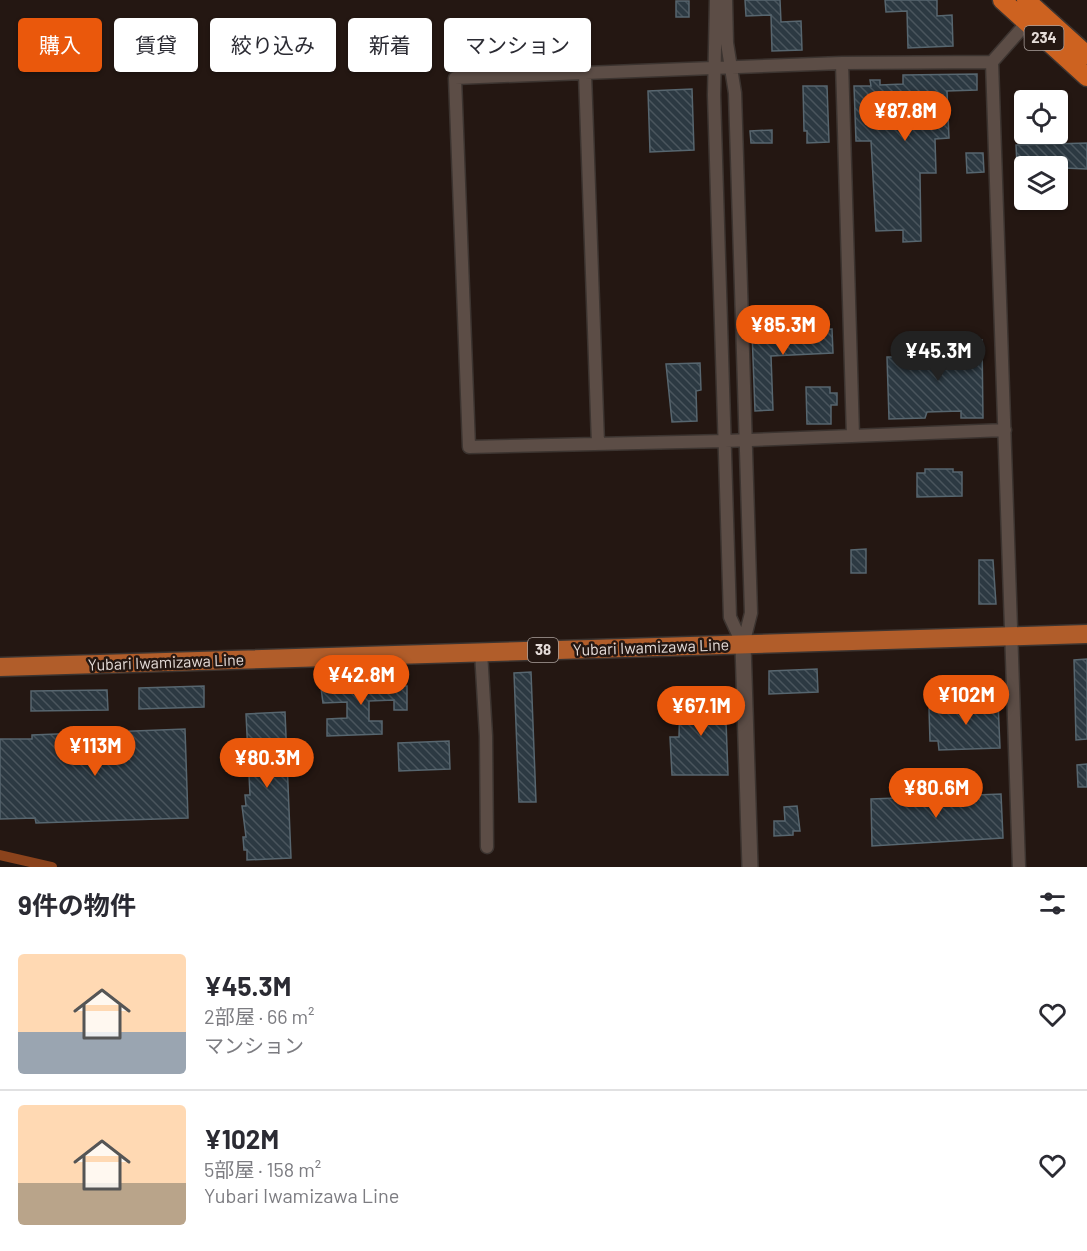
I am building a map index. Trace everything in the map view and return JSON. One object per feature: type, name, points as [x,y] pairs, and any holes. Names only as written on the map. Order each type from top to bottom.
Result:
[{"type":"highway","name":"234","points":[[1002,0],[1030,11],[1087,55]]},
{"type":"highway","name":"234","points":[[1030,11],[1087,77]]},
{"type":"main road","name":"Yubari Iwamizawa Line","points":[[0,667],[1087,634]]},
{"type":"street","points":[[716,0],[730,616],[743,645]]},
{"type":"street","points":[[726,0],[729,68],[735,93],[751,613],[743,645],[750,867]]},
{"type":"street","points":[[1019,867],[992,62],[1030,11]]},
{"type":"street","points":[[992,62],[842,63],[455,78],[469,447],[725,441],[1005,430]]},
{"type":"street","points":[[842,63],[853,436]]},
{"type":"street","points":[[585,74],[598,444]]},
{"type":"street","points":[[481,652],[486,736],[487,847]]},
{"type":"building","points":[[745,0],[780,0],[781,22],[801,21],[802,50],[772,51],[771,15],[746,16]]},
{"type":"building","points":[[885,0],[937,0],[937,16],[952,15],[953,46],[908,48],[907,11],[886,12]]},
{"type":"building","points":[[676,1],[689,1],[689,17],[676,17]]},
{"type":"building","points":[[977,74],[977,90],[947,91],[949,138],[935,139],[936,173],[920,173],[921,241],[903,242],[903,230],[876,231],[871,141],[856,141],[854,86],[871,86],[870,80],[880,80],[880,85],[903,84],[903,75]]},
{"type":"building","points":[[803,86],[827,86],[829,142],[807,143],[807,131],[804,131]]},
{"type":"building","points":[[692,89],[694,150],[650,152],[648,91]]},
{"type":"building","points":[[772,130],[772,143],[751,143],[750,131]]},
{"type":"building","points":[[1087,143],[1087,169],[1068,168],[1068,156],[1017,156],[1016,145]]},
{"type":"building","points":[[966,153],[983,153],[984,172],[967,173]]},
{"type":"building","points":[[832,329],[833,353],[771,356],[773,410],[755,411],[752,332]]},
{"type":"building","points":[[982,340],[983,418],[961,418],[961,411],[927,412],[925,418],[889,419],[887,357],[935,356],[934,342]]},
{"type":"building","points":[[700,363],[701,390],[696,391],[697,421],[672,422],[666,364]]},
{"type":"building","points":[[806,387],[830,387],[830,393],[837,393],[837,405],[831,405],[831,424],[807,424]]},
{"type":"building","points":[[925,469],[953,469],[953,472],[962,472],[962,496],[917,497],[917,473],[925,473]]},
{"type":"building","points":[[866,549],[866,573],[851,573],[851,550]]},
{"type":"building","points":[[979,560],[993,560],[996,604],[979,604]]},
{"type":"building","points":[[1087,659],[1087,739],[1076,740],[1074,660]]},
{"type":"building","points":[[817,669],[818,692],[769,694],[769,671]]},
{"type":"building","points":[[531,672],[536,802],[519,802],[514,673]]},
{"type":"building","points":[[385,678],[385,686],[407,686],[407,710],[394,710],[394,700],[369,701],[369,721],[382,721],[382,734],[327,736],[327,719],[347,718],[347,702],[323,703],[320,680],[337,680],[337,688],[371,688],[371,679]]},
{"type":"building","points":[[204,686],[204,707],[139,709],[139,688]]},
{"type":"building","points":[[107,690],[108,710],[31,711],[31,691]]},
{"type":"building","points":[[725,694],[728,775],[672,775],[670,737],[679,737],[680,695]]},
{"type":"building","points":[[998,701],[1000,748],[939,750],[938,741],[930,741],[929,709],[937,709],[937,704]]},
{"type":"building","points":[[285,712],[291,858],[247,860],[247,850],[244,850],[243,837],[246,837],[242,806],[246,806],[245,795],[250,795],[246,714]]},
{"type":"building","points":[[185,729],[188,818],[36,823],[35,818],[0,819],[0,739],[32,739],[32,735]]},
{"type":"building","points":[[449,741],[450,769],[399,771],[398,743]]},
{"type":"building","points":[[1087,764],[1087,787],[1078,787],[1077,765]]},
{"type":"building","points":[[1001,794],[1003,838],[872,846],[871,799]]},
{"type":"building","points":[[797,806],[800,831],[793,831],[793,835],[774,836],[774,821],[785,821],[784,807]]},
{"type":"waterway","points":[[0,855],[52,867]]}]
